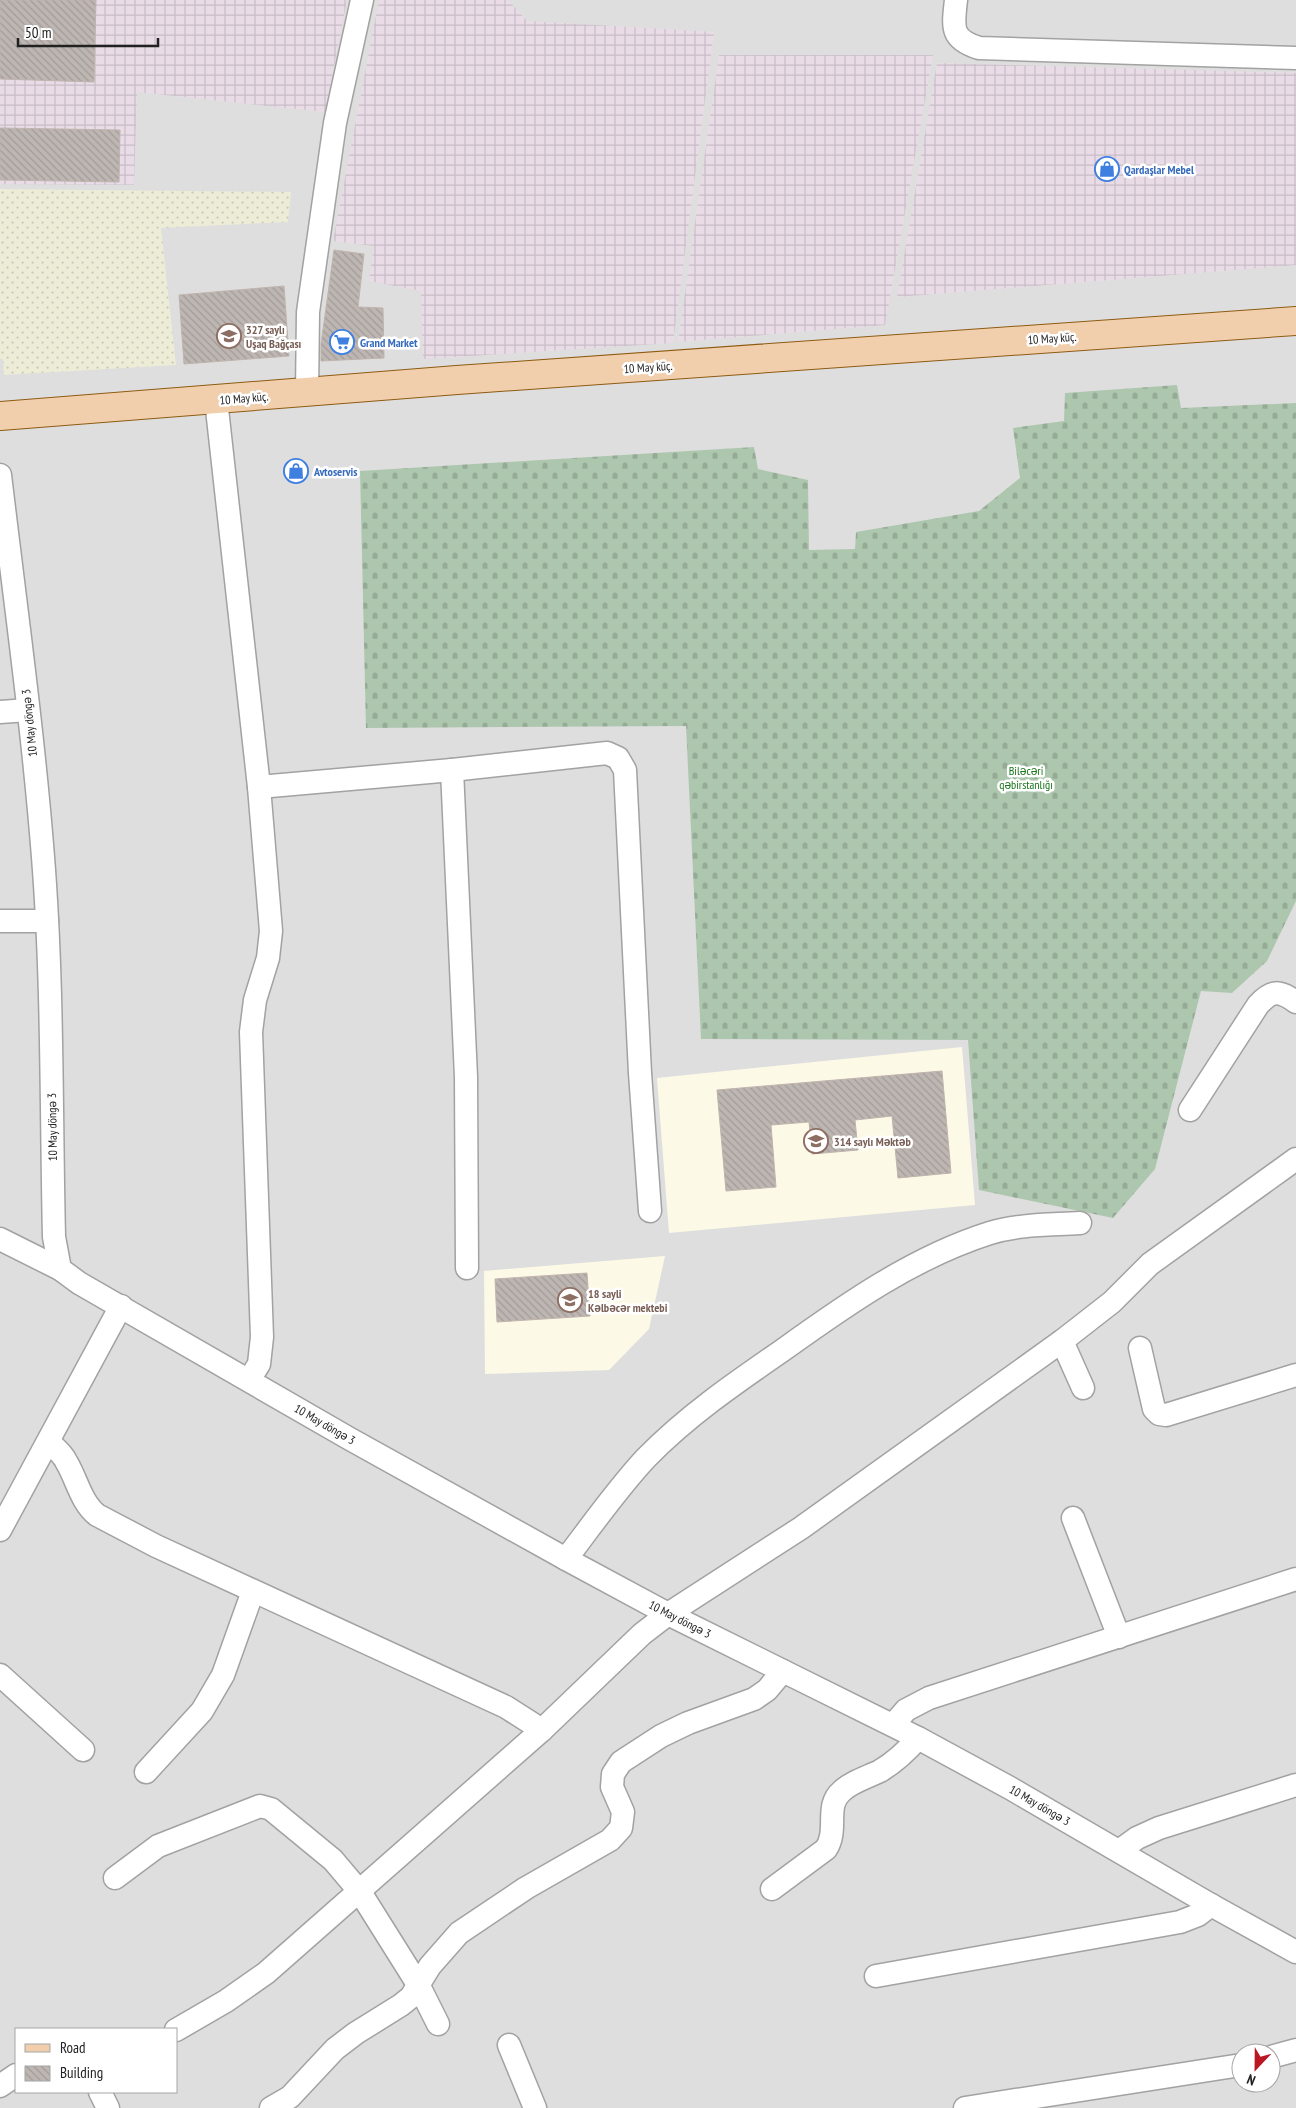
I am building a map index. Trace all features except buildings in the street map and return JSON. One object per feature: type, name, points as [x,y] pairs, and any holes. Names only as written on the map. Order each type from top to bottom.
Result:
[{"type":"main road","name":"10 May küç.","points":[[0,416],[456,380],[1296,321]]},
{"type":"street","points":[[307,393],[308,312],[336,123],[362,0]]},
{"type":"street","points":[[956,0],[953,24],[957,36],[965,44],[979,48],[1296,58]]},
{"type":"street","points":[[216,400],[259,787],[271,931],[268,958],[255,1000],[251,1032],[262,1337],[259,1364],[249,1380]]},
{"type":"street","name":"10 May döngə 3","points":[[0,475],[28,710],[43,857],[47,921],[54,1237],[60,1269],[79,1283],[350,1439],[566,1559],[668,1614],[918,1738],[1296,1952]]},
{"type":"street","points":[[0,712],[28,710]]},
{"type":"street","points":[[259,787],[452,770],[607,752],[618,758],[625,770],[640,1073],[650,1211]]},
{"type":"street","points":[[452,770],[466,1077],[467,1268]]},
{"type":"street","points":[[0,921],[47,921]]},
{"type":"street","points":[[1190,1110],[1258,1006],[1267,996],[1274,993],[1286,994],[1296,1002]]},
{"type":"street","points":[[178,2029],[226,2001],[266,1973],[542,1730],[642,1634],[668,1614],[801,1528],[1062,1341],[1112,1302],[1150,1264],[1296,1159]]},
{"type":"street","points":[[566,1559],[646,1459],[688,1419],[854,1299],[911,1268],[990,1233],[1014,1228],[1080,1223]]},
{"type":"street","points":[[0,1239],[60,1269]]},
{"type":"street","points":[[0,1530],[121,1306]]},
{"type":"street","points":[[1062,1341],[1083,1388]]},
{"type":"street","points":[[1140,1348],[1154,1408],[1159,1414],[1166,1415],[1296,1375]]},
{"type":"street","points":[[48,1442],[60,1452],[67,1462],[88,1508],[97,1515],[156,1546],[506,1707],[542,1730]]},
{"type":"street","points":[[1073,1518],[1119,1637]]},
{"type":"street","points":[[893,1725],[906,1710],[929,1698],[1296,1579]]},
{"type":"street","points":[[146,1772],[202,1711],[223,1675],[253,1591]]},
{"type":"street","points":[[272,2108],[290,2097],[335,2049],[411,1997],[435,1960],[459,1933],[526,1888],[610,1840],[621,1828],[623,1812],[612,1787],[613,1774],[621,1762],[661,1736],[688,1723],[754,1700],[767,1690],[783,1671]]},
{"type":"street","points":[[0,1675],[83,1750]]},
{"type":"street","points":[[772,1888],[826,1848],[831,1841],[833,1830],[832,1808],[842,1790],[881,1770],[903,1754],[918,1738]]},
{"type":"street","points":[[1119,1851],[1137,1838],[1159,1828],[1296,1785]]},
{"type":"street","points":[[115,1878],[139,1858],[158,1846],[260,1806],[271,1809],[317,1846],[346,1874],[360,1892],[419,1986],[438,2024]]},
{"type":"street","points":[[876,1976],[1180,1922],[1198,1915],[1211,1905]]},
{"type":"street","points":[[509,2045],[535,2108]]},
{"type":"street","points":[[1281,2054],[1296,2050]]},
{"type":"street","points":[[965,2108],[1231,2067]]},
{"type":"street","points":[[0,2086],[15,2077]]},
{"type":"street","points":[[100,2093],[108,2108]]},
{"type":"shaded area","points":[[0,0],[1296,0],[1296,2108],[0,2108]]},
{"type":"shaded area","points":[[0,0],[347,0],[325,112],[137,92],[134,185],[0,184]]},
{"type":"shaded area","points":[[379,0],[508,0],[527,21],[714,32],[673,343],[423,359],[421,291],[369,281],[374,246],[333,241]]},
{"type":"shaded area","points":[[719,55],[933,55],[885,325],[678,342]]},
{"type":"shaded area","name":"Qardaşlar Mebel","points":[[937,63],[1296,73],[1296,265],[897,297]]},
{"type":"shaded area","name":"314 saylı Məktəb","points":[[962,1047],[975,1205],[669,1233],[657,1078]]},
{"type":"shaded area","name":"18 sayli Kəlbəcər mektebi","points":[[665,1256],[649,1329],[609,1370],[485,1374],[484,1271]]},
{"type":"green space","points":[[0,189],[291,192],[288,222],[161,228],[176,365],[4,375],[3,359],[0,359]]},
{"type":"green space","name":"Biləcəri qəbirstanlığı","points":[[1177,385],[1181,408],[1296,403],[1296,901],[1267,961],[1232,993],[1201,991],[1155,1169],[1113,1218],[979,1190],[968,1040],[701,1039],[686,726],[366,728],[360,471],[754,447],[758,469],[808,480],[809,550],[855,549],[856,532],[979,511],[1020,478],[1013,428],[1064,421],[1065,393]]},
{"type":"place","name":"Qardaşlar Mebel","points":[[1107,169]]},
{"type":"place","name":"327 saylı Uşaq Bağçası","points":[[229,336]]},
{"type":"place","name":"Grand Market","points":[[342,342]]},
{"type":"place","name":"Avtoservis","points":[[296,471]]},
{"type":"place","name":"314 saylı Məktəb","points":[[816,1141]]},
{"type":"place","name":"18 sayli Kəlbəcər mektebi","points":[[570,1300]]}]
